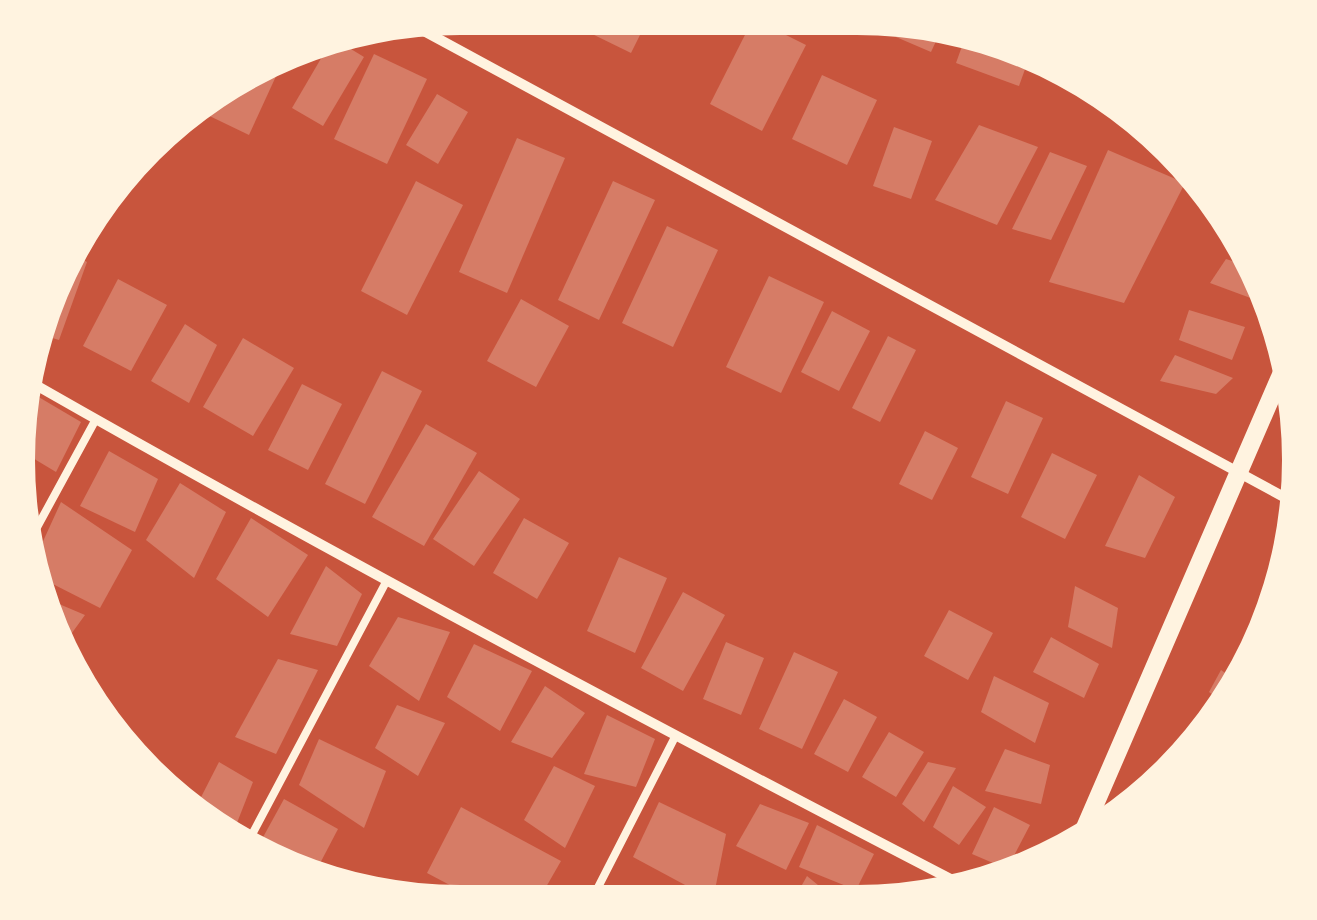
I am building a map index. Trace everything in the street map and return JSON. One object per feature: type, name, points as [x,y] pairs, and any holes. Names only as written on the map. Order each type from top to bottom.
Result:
[{"type":"street","points":[[433,36],[1280,495]]},
{"type":"street","points":[[1090,815],[1275,387]]},
{"type":"street","points":[[41,388],[386,582],[946,876]]},
{"type":"lane","points":[[40,522],[96,420]]},
{"type":"lane","points":[[254,831],[386,582]]},
{"type":"lane","points":[[599,885],[676,737]]},
{"type":"building","points":[[594,35],[640,35],[631,53]]},
{"type":"building","points":[[745,35],[786,35],[806,45],[762,131],[710,104]]},
{"type":"building","points":[[897,37],[935,42],[931,52]]},
{"type":"building","points":[[961,48],[1025,69],[1019,86],[956,63]]},
{"type":"building","points":[[351,49],[364,57],[323,126],[292,108],[321,59]]},
{"type":"building","points":[[374,54],[427,79],[387,164],[334,139]]},
{"type":"building","points":[[822,75],[877,100],[847,165],[792,139]]},
{"type":"building","points":[[276,77],[249,135],[210,116]]},
{"type":"building","points":[[437,94],[468,112],[438,164],[406,145]]},
{"type":"building","points":[[979,125],[1038,147],[997,225],[935,200]]},
{"type":"building","points":[[894,127],[932,141],[911,199],[873,186]]},
{"type":"building","points":[[517,138],[565,158],[507,293],[459,272]]},
{"type":"building","points":[[1108,150],[1176,179],[1183,187],[1124,303],[1049,282]]},
{"type":"building","points":[[1050,152],[1087,166],[1051,240],[1012,229]]},
{"type":"building","points":[[416,181],[463,205],[407,315],[361,291]]},
{"type":"building","points":[[613,181],[655,200],[599,320],[558,300]]},
{"type":"building","points":[[667,226],[718,250],[673,347],[622,323]]},
{"type":"building","points":[[1226,259],[1232,261],[1250,298],[1210,283]]},
{"type":"building","points":[[85,261],[87,262],[59,340],[53,338]]},
{"type":"building","points":[[769,276],[824,302],[781,393],[726,367]]},
{"type":"building","points":[[118,279],[167,305],[131,371],[83,346]]},
{"type":"building","points":[[521,299],[569,326],[536,387],[487,361]]},
{"type":"building","points":[[1189,310],[1245,327],[1232,360],[1179,340]]},
{"type":"building","points":[[832,311],[870,331],[839,391],[801,372]]},
{"type":"building","points":[[185,324],[217,345],[189,403],[151,381]]},
{"type":"building","points":[[888,336],[916,350],[880,422],[852,408]]},
{"type":"building","points":[[243,338],[294,368],[253,436],[203,407]]},
{"type":"building","points":[[1175,355],[1233,378],[1216,394],[1160,381]]},
{"type":"building","points":[[382,371],[422,391],[365,504],[325,484]]},
{"type":"building","points":[[302,384],[342,404],[308,470],[268,450]]},
{"type":"building","points":[[40,398],[81,422],[56,472],[35,459]]},
{"type":"building","points":[[1006,401],[1043,418],[1008,494],[971,477]]},
{"type":"building","points":[[426,424],[477,453],[424,546],[372,517]]},
{"type":"building","points":[[925,431],[958,448],[932,500],[899,484]]},
{"type":"building","points":[[109,451],[158,479],[135,532],[80,506]]},
{"type":"building","points":[[1052,453],[1097,475],[1065,539],[1021,517]]},
{"type":"building","points":[[479,471],[520,499],[474,566],[433,539]]},
{"type":"building","points":[[1139,475],[1175,497],[1145,558],[1105,546]]},
{"type":"building","points":[[180,483],[226,512],[194,578],[146,540]]},
{"type":"building","points":[[61,502],[132,550],[100,608],[54,585],[43,542]]},
{"type":"building","points":[[251,518],[308,555],[268,617],[216,579]]},
{"type":"building","points":[[524,518],[569,543],[537,599],[493,573]]},
{"type":"building","points":[[619,557],[667,578],[635,653],[587,631]]},
{"type":"building","points":[[326,566],[362,594],[337,646],[290,634]]},
{"type":"building","points":[[1075,586],[1118,608],[1112,648],[1068,627]]},
{"type":"building","points":[[683,592],[725,615],[683,691],[641,668]]},
{"type":"building","points":[[61,605],[85,615],[72,633]]},
{"type":"building","points":[[949,610],[993,633],[968,680],[924,656]]},
{"type":"building","points":[[398,617],[450,632],[419,701],[369,666]]},
{"type":"building","points":[[1051,637],[1099,664],[1084,698],[1033,672]]},
{"type":"building","points":[[726,642],[764,658],[741,715],[703,699]]},
{"type":"building","points":[[474,644],[532,671],[500,731],[447,697]]},
{"type":"building","points":[[794,652],[838,672],[802,749],[759,729]]},
{"type":"building","points":[[278,659],[318,670],[276,754],[235,737]]},
{"type":"building","points":[[1221,670],[1225,673],[1209,692]]},
{"type":"building","points":[[994,676],[1049,703],[1035,743],[981,712]]},
{"type":"building","points":[[545,686],[585,713],[552,758],[511,742]]},
{"type":"building","points":[[844,699],[877,717],[848,772],[814,754]]},
{"type":"building","points":[[397,705],[445,723],[418,776],[375,748]]},
{"type":"building","points":[[607,715],[655,739],[636,787],[584,774]]},
{"type":"building","points":[[889,732],[924,752],[896,797],[862,777]]},
{"type":"building","points":[[319,739],[386,771],[364,828],[299,785]]},
{"type":"building","points":[[1005,749],[1050,765],[1041,804],[985,791]]},
{"type":"building","points":[[219,762],[253,782],[237,822],[201,797]]},
{"type":"building","points":[[928,762],[956,768],[924,822],[902,804]]},
{"type":"building","points":[[554,766],[595,786],[565,848],[524,820]]},
{"type":"building","points":[[953,786],[986,807],[959,845],[933,827]]},
{"type":"building","points":[[284,799],[338,829],[321,861],[263,837]]},
{"type":"building","points":[[659,802],[726,834],[716,885],[685,885],[633,857]]},
{"type":"building","points":[[760,804],[809,823],[786,870],[736,846]]},
{"type":"building","points":[[461,807],[561,861],[547,885],[449,885],[427,873]]},
{"type":"building","points":[[994,807],[1030,825],[1014,855],[992,863],[972,854]]},
{"type":"building","points":[[817,825],[874,854],[859,885],[844,885],[799,867]]},
{"type":"building","points":[[807,876],[818,885],[802,885]]}]
